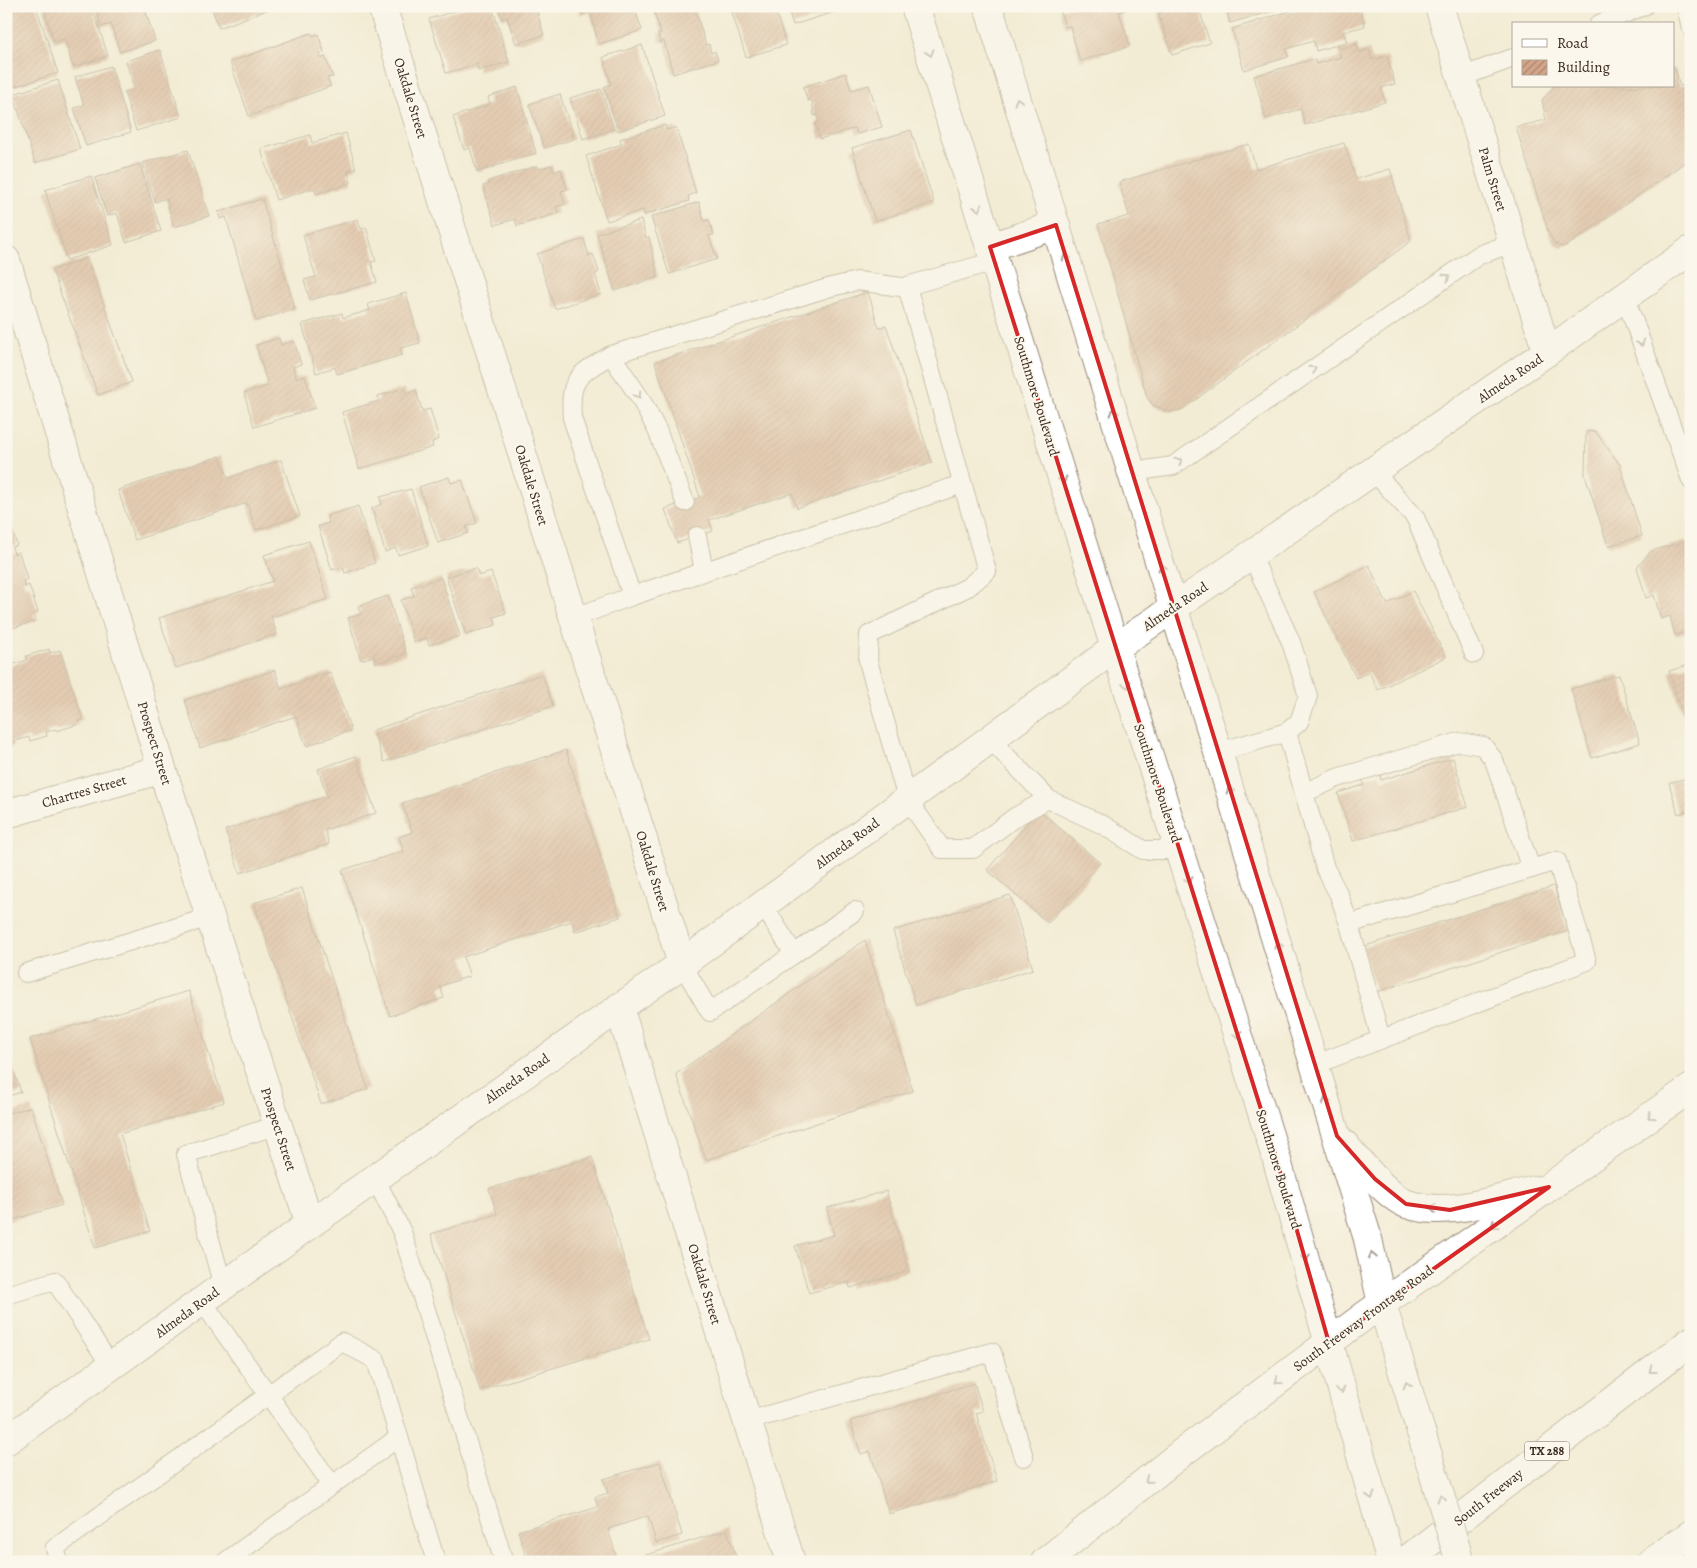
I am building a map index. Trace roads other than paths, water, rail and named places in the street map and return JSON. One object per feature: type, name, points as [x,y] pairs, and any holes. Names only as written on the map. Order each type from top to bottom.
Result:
[{"type":"main road","name":"Oakdale Street","points":[[382,6],[682,964]]},
{"type":"main road","name":"Southmore Boulevard","points":[[916,6],[1115,648],[1276,1157],[1357,1449],[1391,1562]]},
{"type":"main road","points":[[988,6],[1368,1239],[1382,1304],[1460,1562]]},
{"type":"main road","name":"Palm Street","points":[[1439,6],[1547,352]]},
{"type":"main road","points":[[992,254],[1056,225]]},
{"type":"main road","name":"Almeda Road","points":[[6,1441],[375,1178],[682,964],[1115,648],[1547,352],[1691,250]]},
{"type":"main road","name":"Prospect Street","points":[[6,260],[162,768],[310,1224]]},
{"type":"main road","name":"Chartres Street","points":[[6,814],[162,768]]},
{"type":"main road","name":"Oakdale Street","points":[[619,1007],[791,1562]]},
{"type":"main road","name":"South Freeway Frontage Road","points":[[1045,1562],[1179,1455],[1382,1304],[1691,1088]]},
{"type":"main road","points":[[1336,1136],[1375,1179],[1406,1204],[1450,1210],[1549,1187]]},
{"type":"main road","name":"South Freeway","points":[[1404,1562],[1691,1341]]},
{"type":"main road","points":[[1651,1562],[1691,1534]]},
{"type":"lane","points":[[1605,22],[1644,6]]},
{"type":"lane","points":[[1686,6],[1691,28]]},
{"type":"lane","points":[[1460,77],[1512,58]]},
{"type":"lane","points":[[1132,472],[1173,466],[1479,254],[1512,243]]},
{"type":"lane","points":[[908,288],[907,286],[992,254]]},
{"type":"lane","points":[[632,596],[572,418],[570,393],[582,372],[611,355],[830,287],[858,281],[908,288]]},
{"type":"lane","points":[[908,288],[987,571],[968,587],[869,635],[868,661],[907,799],[942,849],[972,849],[1015,817],[1048,799]]},
{"type":"lane","points":[[1625,297],[1691,480]]},
{"type":"lane","points":[[611,355],[640,398],[658,430],[685,502]]},
{"type":"lane","points":[[1373,471],[1415,517],[1474,654]]},
{"type":"lane","points":[[573,618],[704,571],[962,484]]},
{"type":"lane","points":[[696,536],[704,571]]},
{"type":"lane","points":[[1219,752],[1287,732],[1299,722],[1308,696],[1291,642],[1251,554]]},
{"type":"lane","points":[[1287,732],[1325,868],[1339,895],[1349,924],[1381,1039]]},
{"type":"lane","points":[[990,739],[1048,799],[1103,825],[1144,850],[1179,850]]},
{"type":"lane","points":[[1304,793],[1337,778],[1459,742],[1483,746],[1494,760],[1531,869]]},
{"type":"lane","points":[[1314,1065],[1587,961],[1557,861],[1349,924]]},
{"type":"lane","points":[[763,904],[794,954]]},
{"type":"lane","points":[[682,964],[710,1012],[855,911]]},
{"type":"lane","points":[[26,973],[210,916]]},
{"type":"lane","points":[[278,1126],[186,1154],[212,1294],[267,1395],[332,1485]]},
{"type":"lane","points":[[375,1178],[402,1232],[504,1562]]},
{"type":"lane","points":[[6,1295],[55,1281],[111,1366]]},
{"type":"lane","points":[[59,1562],[55,1548],[342,1342],[376,1360],[436,1562]]},
{"type":"lane","points":[[747,1421],[992,1352],[1024,1457]]},
{"type":"lane","points":[[225,1562],[399,1437]]}]
